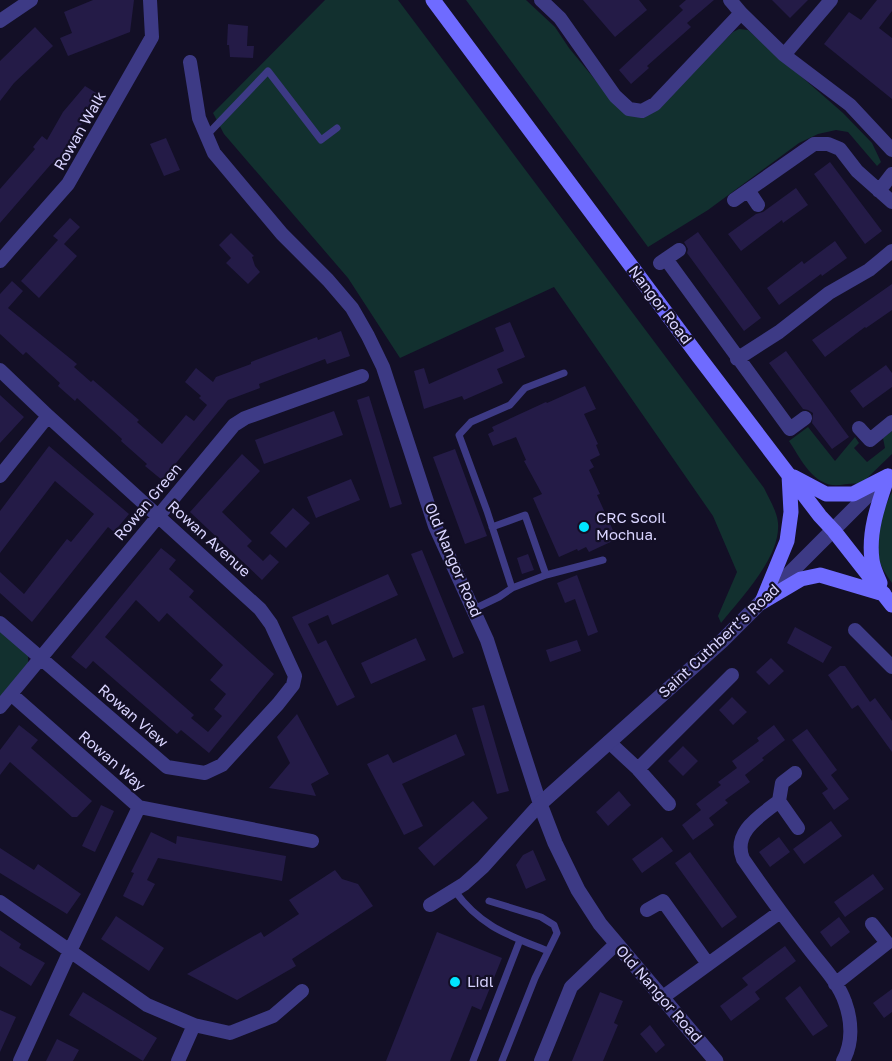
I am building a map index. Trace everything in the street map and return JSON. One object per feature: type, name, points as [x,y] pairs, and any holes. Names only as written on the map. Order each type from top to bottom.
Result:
[{"type":"main road","name":"Nangor Road","points":[[433,0],[819,516],[834,531],[888,600]]},
{"type":"main road","points":[[789,474],[826,494],[853,494],[890,474]]},
{"type":"main road","points":[[762,602],[787,541],[791,512],[789,474]]},
{"type":"main road","points":[[888,600],[872,561],[872,533],[877,508],[890,474]]},
{"type":"main road","points":[[762,602],[801,579],[820,575],[888,600]]},
{"type":"street","points":[[0,21],[30,0]]},
{"type":"street","name":"Rowan Walk","points":[[0,261],[60,196],[74,174],[152,37],[150,0]]},
{"type":"street","points":[[541,0],[560,18],[615,96],[628,109],[642,111],[655,104],[741,13]]},
{"type":"street","points":[[730,0],[784,55],[850,105],[892,150]]},
{"type":"street","points":[[784,55],[831,0]]},
{"type":"street","name":"Old Nangor Road","points":[[190,62],[199,118],[214,153],[282,234],[328,280],[352,308],[383,367],[435,526],[487,640],[540,804],[555,843],[578,890],[616,944],[716,1061]]},
{"type":"street","points":[[734,200],[814,144],[828,144],[840,149],[857,171],[892,202]]},
{"type":"street","points":[[879,191],[892,174]]},
{"type":"street","points":[[748,190],[758,205]]},
{"type":"street","points":[[679,250],[663,261],[790,429],[805,418]]},
{"type":"street","points":[[737,359],[779,332],[829,293],[869,270],[892,251]]},
{"type":"street","name":"Rowan Avenue","points":[[0,370],[260,609],[271,624],[295,676]]},
{"type":"street","name":"Rowan Green","points":[[0,707],[234,425],[245,418],[362,376]]},
{"type":"street","points":[[0,476],[48,416]]},
{"type":"street","points":[[859,428],[870,440],[892,422]]},
{"type":"street","name":"Saint Cuthbert’s Road","points":[[540,804],[722,641],[890,474]]},
{"type":"street","name":"Rowan View","points":[[0,623],[167,767],[205,773],[222,765],[278,704],[293,685],[295,676]]},
{"type":"street","points":[[855,630],[892,667]]},
{"type":"street","points":[[638,769],[732,675]]},
{"type":"street","name":"Rowan Way","points":[[11,694],[139,807],[312,841]]},
{"type":"street","points":[[609,742],[638,769],[669,804]]},
{"type":"street","points":[[795,773],[782,783],[779,801],[749,825],[741,838],[740,852],[780,912],[835,984],[845,1002],[851,1030],[847,1054],[843,1061]]},
{"type":"street","points":[[779,801],[798,828]]},
{"type":"street","points":[[430,905],[483,867],[540,804]]},
{"type":"street","points":[[20,1061],[139,807]]},
{"type":"street","points":[[647,910],[663,901],[708,964]]},
{"type":"street","points":[[0,902],[147,1005],[194,1025],[230,1033],[273,1016],[302,991]]},
{"type":"street","points":[[663,997],[780,912]]},
{"type":"street","points":[[835,984],[887,943],[872,924]]},
{"type":"street","points":[[541,1061],[571,987],[616,944]]},
{"type":"street","points":[[178,1061],[194,1025]]},
{"type":"lane","points":[[206,136],[268,71],[321,140],[337,128]]},
{"type":"lane","points":[[512,588],[459,435],[471,422],[510,405],[525,388],[564,373]]},
{"type":"lane","points":[[492,527],[525,515],[546,575]]},
{"type":"lane","points":[[474,609],[512,588],[546,575],[603,560]]},
{"type":"lane","points":[[454,890],[476,915],[498,931],[548,951]]},
{"type":"lane","points":[[489,901],[541,917],[554,925],[557,933],[535,978],[502,1061]]},
{"type":"lane","points":[[474,1061],[520,940]]},
{"type":"green space","points":[[325,0],[398,0],[764,488],[778,523],[773,549],[767,563],[749,589],[721,623],[718,616],[737,572],[713,516],[554,287],[400,358],[348,278],[224,134],[213,113]]},
{"type":"green space","points":[[466,0],[526,0],[555,27],[569,48],[611,99],[657,108],[733,32],[739,29],[748,30],[843,113],[872,143],[881,162],[877,166],[848,132],[836,130],[818,134],[799,143],[708,210],[648,247]]},
{"type":"green space","points":[[808,427],[835,461],[855,437],[859,443],[854,448],[867,462],[885,448],[883,438],[892,431],[892,454],[861,484],[832,485],[825,483],[806,467],[789,441]]},
{"type":"green space","points":[[892,492],[892,583],[878,557],[877,541],[885,507]]},
{"type":"green space","points":[[0,630],[28,655],[28,663],[0,698]]},
{"type":"building","points":[[93,0],[134,0],[130,32],[68,56],[60,38],[72,33],[64,12]]},
{"type":"building","points":[[583,0],[639,0],[647,10],[615,37]]},
{"type":"building","points":[[686,0],[714,0],[687,23],[691,27],[647,66],[649,68],[631,84],[619,70],[683,10],[679,6]]},
{"type":"building","points":[[772,0],[808,0],[790,18]]},
{"type":"building","points":[[877,0],[892,0],[892,11],[879,28],[892,38],[892,99],[824,44],[849,12],[861,20]]},
{"type":"building","points":[[228,24],[248,26],[247,46],[254,46],[253,58],[230,57],[229,45],[227,45]]},
{"type":"building","points":[[35,27],[53,46],[14,83],[0,101],[0,61]]},
{"type":"building","points":[[85,86],[98,94],[68,149],[54,165],[52,163],[0,223],[0,189],[35,149],[33,147],[42,136],[47,140],[63,112]]},
{"type":"building","points":[[166,138],[180,170],[164,176],[150,144]]},
{"type":"building","points":[[830,162],[882,231],[865,244],[814,174]]},
{"type":"building","points":[[796,188],[808,205],[783,223],[782,220],[741,251],[728,234]]},
{"type":"building","points":[[70,218],[80,227],[64,244],[77,256],[39,298],[21,281],[58,240],[53,236]]},
{"type":"building","points":[[698,232],[761,318],[744,331],[687,253],[688,249],[684,242]]},
{"type":"building","points":[[231,233],[254,256],[252,257],[255,266],[260,272],[248,284],[226,263],[231,258],[219,245]]},
{"type":"building","points":[[835,241],[847,258],[779,305],[767,288],[802,261],[804,264]]},
{"type":"building","points":[[12,281],[23,291],[8,308],[77,364],[74,367],[91,382],[93,380],[139,420],[137,422],[162,444],[186,415],[194,421],[207,405],[199,398],[201,396],[185,382],[196,368],[213,382],[216,377],[251,364],[251,362],[317,337],[318,340],[341,331],[350,356],[327,364],[325,359],[259,384],[260,388],[228,400],[162,480],[77,398],[75,401],[58,386],[60,383],[26,352],[23,355],[0,334],[0,294]]},
{"type":"building","points":[[892,284],[892,310],[825,357],[812,340]]},
{"type":"building","points":[[510,322],[525,357],[497,369],[503,383],[464,400],[462,396],[424,409],[414,371],[424,368],[429,384],[504,351],[495,328]]},
{"type":"building","points":[[786,351],[849,437],[832,449],[812,423],[813,413],[803,409],[769,363]]},
{"type":"building","points":[[886,365],[892,373],[892,387],[863,408],[850,391]]},
{"type":"building","points":[[585,386],[596,409],[584,414],[598,444],[596,445],[600,455],[590,460],[594,467],[589,470],[600,494],[597,495],[617,539],[589,552],[586,547],[559,557],[533,498],[542,494],[524,461],[526,460],[516,437],[493,446],[488,434],[494,431],[492,427]]},
{"type":"building","points":[[0,395],[24,417],[0,443]]},
{"type":"building","points":[[369,396],[402,504],[390,508],[357,400]]},
{"type":"building","points":[[334,411],[343,435],[264,464],[255,440]]},
{"type":"building","points":[[49,446],[129,514],[114,532],[108,527],[32,622],[0,593],[0,572],[24,594],[67,539],[71,542],[94,514],[55,481],[0,553],[0,511]]},
{"type":"building","points":[[455,449],[487,536],[465,544],[433,457]]},
{"type":"building","points":[[242,454],[260,471],[222,512],[252,541],[247,546],[263,561],[270,554],[279,562],[262,580],[190,512]]},
{"type":"building","points":[[351,479],[360,500],[316,518],[307,497]]},
{"type":"building","points":[[293,508],[310,523],[286,548],[270,533]]},
{"type":"building","points":[[161,548],[176,560],[169,569],[194,591],[189,597],[274,674],[209,753],[181,730],[177,734],[93,661],[86,669],[71,657]],"holes":[[[136,600],[159,622],[167,613],[223,665],[210,680],[226,694],[214,709],[222,716],[208,732],[191,718],[194,715],[105,637]]]},
{"type":"building","points":[[422,550],[464,653],[453,658],[411,554]]},
{"type":"building","points":[[528,554],[534,570],[522,574],[517,558]]},
{"type":"building","points":[[388,574],[398,595],[332,625],[328,615],[308,624],[318,644],[326,640],[355,697],[337,706],[292,617]]},
{"type":"building","points":[[577,575],[598,632],[588,636],[575,599],[565,603],[557,583]]},
{"type":"building","points":[[795,627],[832,647],[823,663],[787,643]]},
{"type":"building","points":[[416,638],[426,660],[371,684],[361,663]]},
{"type":"building","points":[[577,640],[581,651],[550,662],[546,650]]},
{"type":"building","points":[[771,658],[784,671],[769,685],[756,672]]},
{"type":"building","points":[[840,666],[845,666],[870,702],[875,698],[892,721],[892,752],[858,705],[852,709],[828,675]]},
{"type":"building","points":[[732,697],[747,712],[733,725],[719,710]]},
{"type":"building","points":[[484,705],[509,791],[497,794],[472,708]]},
{"type":"building","points":[[297,714],[329,774],[311,784],[316,796],[269,788],[290,763],[277,737]]},
{"type":"building","points":[[19,725],[38,740],[31,748],[92,801],[77,817],[72,817],[10,762],[0,775],[0,750]]},
{"type":"building","points":[[774,725],[785,740],[745,775],[750,782],[725,800],[728,803],[709,818],[714,825],[693,840],[682,825],[701,810],[696,804],[721,785],[718,782],[737,768],[732,761],[759,741],[757,738]]},
{"type":"building","points":[[807,729],[837,770],[831,775],[849,799],[834,810],[822,793],[828,789],[792,740]]},
{"type":"building","points":[[456,734],[465,755],[402,784],[423,826],[404,835],[367,764],[388,754],[393,763]]},
{"type":"building","points":[[683,746],[698,761],[683,776],[668,761]]},
{"type":"building","points":[[619,791],[631,805],[608,826],[596,812]]},
{"type":"building","points":[[473,801],[488,818],[434,866],[418,848]]},
{"type":"building","points":[[101,805],[114,811],[95,852],[82,846]]},
{"type":"building","points":[[831,821],[842,836],[804,864],[793,849]]},
{"type":"building","points":[[151,832],[176,844],[177,836],[286,856],[282,881],[158,858],[147,880],[155,884],[143,906],[123,896],[134,873],[131,872]]},
{"type":"building","points":[[662,837],[673,851],[642,873],[632,859]]},
{"type":"building","points":[[779,837],[790,852],[770,867],[759,852]]},
{"type":"building","points":[[0,848],[34,870],[38,864],[81,894],[67,914],[0,873]]},
{"type":"building","points":[[533,850],[546,880],[526,889],[516,865],[523,855]]},
{"type":"building","points":[[690,852],[737,917],[722,928],[675,863]]},
{"type":"building","points":[[335,870],[342,879],[358,884],[373,906],[292,959],[296,966],[237,1000],[187,974],[261,932],[264,937],[299,914],[289,900]]},
{"type":"building","points":[[873,874],[884,889],[845,917],[834,902]]},
{"type":"building","points":[[116,916],[164,948],[149,971],[101,939]]},
{"type":"building","points":[[839,917],[850,932],[831,947],[820,932]]},
{"type":"building","points":[[0,930],[21,944],[19,948],[45,963],[31,986],[0,966]]},
{"type":"building","name":"Lidl","points":[[437,932],[502,958],[481,1010],[472,1006],[450,1061],[386,1061]]},
{"type":"building","points":[[785,946],[796,961],[755,992],[760,999],[731,1021],[720,1006],[748,985],[742,978]]},
{"type":"building","points":[[800,986],[828,1026],[813,1036],[785,998]]},
{"type":"building","points":[[892,989],[892,1012],[884,1018],[873,1003]]},
{"type":"building","points":[[83,992],[157,1038],[143,1061],[69,1015]]},
{"type":"building","points":[[600,992],[623,1001],[614,1023],[618,1025],[603,1061],[572,1061]]},
{"type":"building","points":[[0,1010],[16,1017],[0,1052]]},
{"type":"building","points":[[650,1025],[665,1045],[656,1053],[640,1034]]},
{"type":"building","points":[[57,1039],[79,1050],[73,1061],[46,1061]]},
{"type":"place","name":"CRC Scoil Mochua.","points":[[584,527]]},
{"type":"place","name":"Lidl","points":[[455,982]]}]
